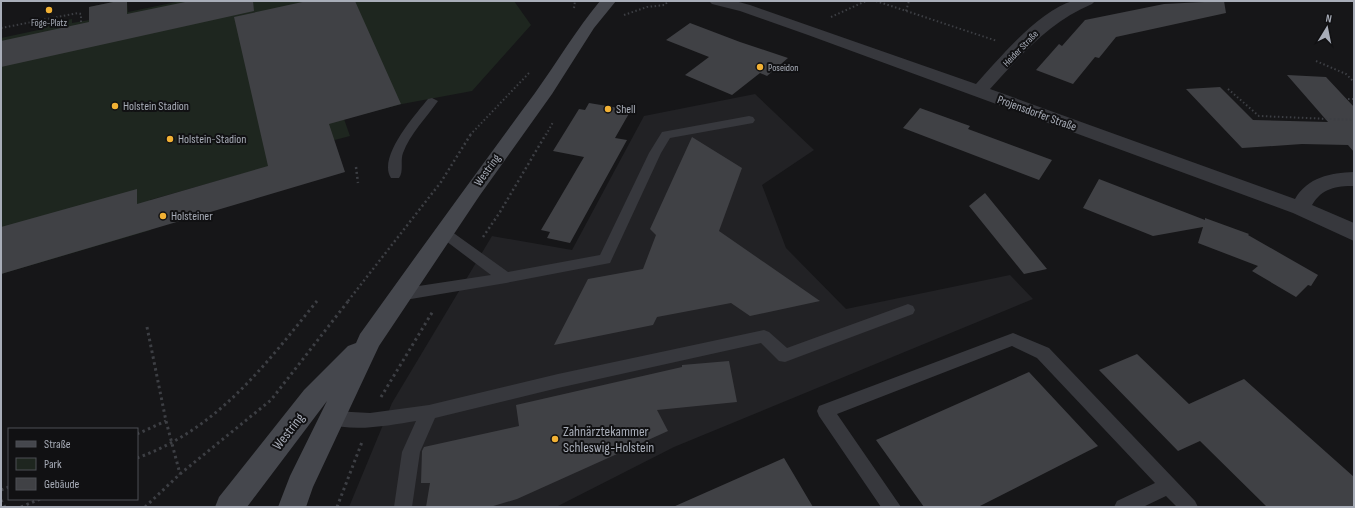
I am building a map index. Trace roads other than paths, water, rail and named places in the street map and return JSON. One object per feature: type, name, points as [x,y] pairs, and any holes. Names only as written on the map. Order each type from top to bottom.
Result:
[{"type":"street","name":"Westring","points":[[292,507],[300,485],[369,341],[443,232],[543,94],[588,26],[608,1]]},
{"type":"street","name":"Projensdorfer Straße","points":[[717,1],[745,8],[979,91],[1300,208],[1354,233]]},
{"type":"street","name":"Heider Straße","points":[[979,91],[1032,34],[1070,6],[1087,1]]},
{"type":"street","points":[[1300,208],[1305,197],[1322,182],[1336,179],[1354,179]]},
{"type":"street","name":"Westring","points":[[229,507],[313,398],[369,341]]},
{"type":"lane","points":[[395,175],[396,155],[404,138],[432,101]]},
{"type":"lane","points":[[399,295],[506,278],[605,259],[655,153],[666,136],[749,120]]},
{"type":"lane","points":[[443,232],[506,278]]},
{"type":"lane","points":[[333,418],[370,420],[430,412],[558,381],[764,336],[785,356],[908,310]]},
{"type":"lane","points":[[892,507],[825,411],[1013,339],[1042,352],[1189,507]]},
{"type":"lane","points":[[403,507],[411,452],[430,412]]},
{"type":"lane","points":[[1123,507],[1168,486]]},
{"type":"place","name":"Föge-Platz","points":[[49,10]]},
{"type":"place","name":"Poseidon","points":[[760,67]]},
{"type":"place","name":"Holstein Stadion","points":[[115,106]]},
{"type":"place","name":"Shell","points":[[608,109]]},
{"type":"place","name":"Holstein-Stadion","points":[[170,139]]},
{"type":"place","name":"Holsteiner","points":[[163,216]]},
{"type":"place","name":"Zahnärztekammer Schleswig-Holstein","points":[[555,439]]}]
